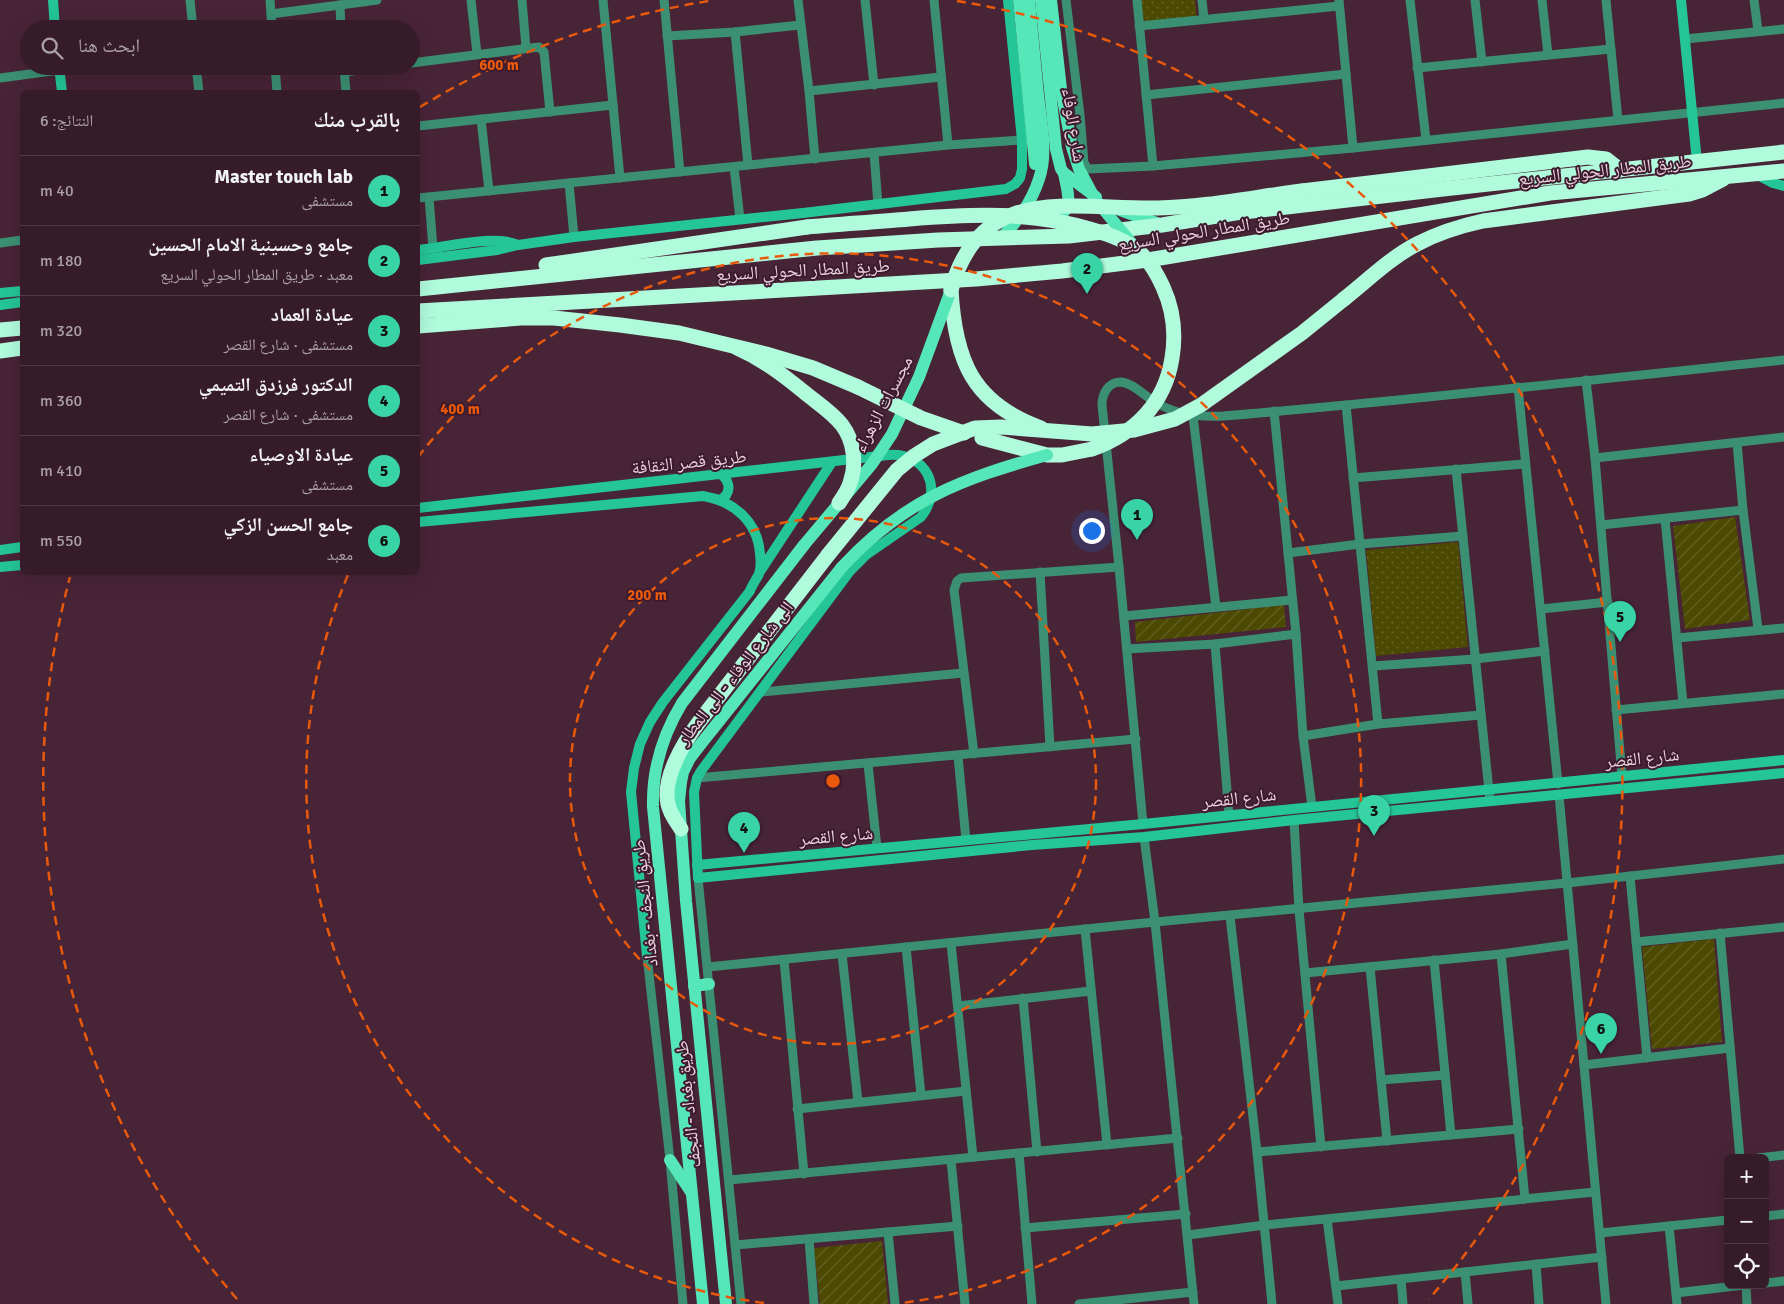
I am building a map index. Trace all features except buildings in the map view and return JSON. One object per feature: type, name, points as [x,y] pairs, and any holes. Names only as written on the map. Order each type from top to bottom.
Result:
[{"type":"highway","name":"طريق المطار الحولي السريع","points":[[424,288],[817,248],[938,240],[1069,236],[1162,225],[1245,212],[1784,152]]},
{"type":"highway","points":[[1050,432],[1024,422],[1005,411],[977,387],[965,364],[957,340],[951,290],[960,263],[983,233],[1010,215],[1051,206],[1158,208],[1192,206],[1588,157],[1606,159],[1620,170]]},
{"type":"highway","name":"طريق المطار الحولي السريع","points":[[420,311],[976,279],[1062,271],[1191,253],[1550,193],[1784,170]]},
{"type":"highway","points":[[681,829],[670,809],[667,796],[672,770],[684,744],[828,555],[897,470],[933,444],[976,428],[1001,427],[1092,434],[1122,432],[1175,419],[1201,405],[1302,332],[1396,258],[1423,241],[1460,226],[1483,221],[1689,194],[1715,184],[1726,176]]},
{"type":"highway","points":[[420,326],[488,320],[554,318],[671,332],[766,354],[813,368],[858,387],[921,418],[953,430],[1047,455],[1078,453],[1102,446],[1118,439],[1140,421],[1162,392],[1171,364],[1174,335],[1173,321],[1165,292],[1152,267],[1138,250],[1109,235],[1091,229],[1027,216],[971,214],[807,227],[465,277],[424,288]]},
{"type":"highway","points":[[0,330],[20,328]]},
{"type":"highway","points":[[0,351],[20,348]]},
{"type":"highway","points":[[737,348],[759,358],[784,376],[836,418],[846,431],[853,450],[853,474],[850,485],[839,503]]},
{"type":"main road","points":[[1010,215],[1028,190],[1035,166],[1019,0]]},
{"type":"main road","name":"شارع الوفاء","points":[[1000,239],[1017,220],[1030,198],[1039,178],[1042,156],[1042,134],[1029,0]]},
{"type":"main road","name":"شارع الوفاء","points":[[1042,0],[1056,149],[1061,169],[1064,174],[1105,202],[1137,217],[1162,225]]},
{"type":"main road","points":[[1051,0],[1062,97],[1072,147],[1079,169],[1095,199],[1138,250]]},
{"type":"main road","points":[[1039,178],[1034,200],[1035,206],[1043,216],[1055,217],[1066,210],[1068,204],[1064,174]]},
{"type":"main road","name":"مجسرات الزهراء","points":[[804,545],[872,464],[892,434],[919,377],[951,290]]},
{"type":"main road","name":"الى شارع الوفاء - الى المطار","points":[[686,901],[679,792],[683,772],[690,758],[842,567],[858,549],[882,528],[915,505],[980,475],[1047,455]]},
{"type":"main road","name":"طريق النجف - بغداد","points":[[703,1304],[653,807],[655,768],[666,731],[682,703],[804,545]]},
{"type":"main road","name":"طريق بغداد - النجف","points":[[686,901],[726,1304]]},
{"type":"main road","points":[[694,986],[709,984]]},
{"type":"main road","points":[[670,1160],[693,1195]]},
{"type":"street","points":[[53,0],[55,20]]},
{"type":"street","points":[[190,0],[192,20]]},
{"type":"street","points":[[270,0],[271,20]]},
{"type":"street","points":[[271,14],[377,0]]},
{"type":"street","points":[[471,0],[477,54]]},
{"type":"street","points":[[522,0],[526,48]]},
{"type":"street","points":[[602,0],[620,178]]},
{"type":"street","points":[[664,0],[680,172]]},
{"type":"street","points":[[798,0],[815,159]]},
{"type":"street","points":[[865,0],[874,85]]},
{"type":"street","points":[[934,0],[948,145]]},
{"type":"street","points":[[420,260],[497,250],[518,244],[574,237],[878,205],[1006,189],[1015,184],[1020,178],[1022,169],[1022,140],[1008,0]]},
{"type":"street","points":[[1066,0],[1086,167],[1088,169],[1153,166],[1354,148],[1784,103]]},
{"type":"street","points":[[1137,0],[1153,166]]},
{"type":"street","points":[[1202,0],[1204,19]]},
{"type":"street","points":[[1410,0],[1426,140]]},
{"type":"street","points":[[1475,0],[1482,62]]},
{"type":"street","points":[[1542,0],[1548,55]]},
{"type":"street","points":[[1606,0],[1618,120]]},
{"type":"street","points":[[1681,0],[1697,162]]},
{"type":"street","points":[[1754,0],[1758,31]]},
{"type":"street","points":[[1139,26],[1339,3],[1354,148]]},
{"type":"street","points":[[340,5],[341,20]]},
{"type":"street","points":[[667,36],[735,32],[800,25]]},
{"type":"street","points":[[1685,39],[1784,29]]},
{"type":"street","points":[[735,32],[748,165]]},
{"type":"street","points":[[420,62],[539,47],[544,52],[550,112]]},
{"type":"street","points":[[1417,68],[1611,48]]},
{"type":"street","points":[[1146,95],[1346,74]]},
{"type":"street","points":[[0,78],[20,75]]},
{"type":"street","points":[[60,75],[62,90]]},
{"type":"street","points":[[197,75],[199,90]]},
{"type":"street","points":[[276,75],[277,90]]},
{"type":"street","points":[[345,75],[346,90]]},
{"type":"street","points":[[809,91],[941,77]]},
{"type":"street","points":[[420,126],[613,105]]},
{"type":"street","points":[[481,120],[489,191]]},
{"type":"street","points":[[420,198],[948,145],[1022,140]]},
{"type":"street","points":[[874,153],[878,205]]},
{"type":"street","points":[[734,167],[740,219]]},
{"type":"street","points":[[1755,173],[1784,186]]},
{"type":"street","points":[[569,183],[574,237]]},
{"type":"street","points":[[429,197],[433,249]]},
{"type":"street","points":[[0,243],[20,240]]},
{"type":"street","points":[[420,250],[497,240],[518,244]]},
{"type":"street","points":[[0,293],[20,291]]},
{"type":"street","points":[[0,304],[20,302]]},
{"type":"street","points":[[1143,824],[1102,405],[1102,398],[1109,386],[1122,382],[1129,384],[1156,403],[1180,413],[1193,416],[1213,416],[1346,405],[1784,360]]},
{"type":"street","points":[[1586,380],[1595,458],[1622,776]]},
{"type":"street","points":[[1518,387],[1524,464],[1558,784]]},
{"type":"street","points":[[1346,405],[1378,724]]},
{"type":"street","points":[[1274,412],[1296,634],[1303,736],[1312,808]]},
{"type":"street","points":[[1193,416],[1216,607]]},
{"type":"street","points":[[1595,458],[1737,444],[1784,437]]},
{"type":"street","points":[[1737,444],[1758,629]]},
{"type":"street","points":[[741,1304],[698,878],[694,792],[697,778],[701,771],[850,571],[866,555],[921,517],[930,501],[931,482],[928,474],[923,466],[907,456],[898,454],[832,462]]},
{"type":"street","name":"طريق قصر الثقافة","points":[[420,508],[832,462]]},
{"type":"street","name":"طريق قصر الثقافة","points":[[647,956],[632,816],[634,768],[640,744],[650,722],[663,702],[750,591],[759,573],[832,462]]},
{"type":"street","points":[[1354,478],[1524,464]]},
{"type":"street","points":[[1456,470],[1490,801]]},
{"type":"street","points":[[720,500],[727,494],[729,486],[722,475]]},
{"type":"street","name":"طريق قصر الثقافة","points":[[420,522],[703,496],[720,500],[736,508],[752,526],[760,549],[759,573]]},
{"type":"street","points":[[1601,526],[1743,510]]},
{"type":"street","points":[[1665,520],[1683,703]]},
{"type":"street","points":[[1288,552],[1463,536]]},
{"type":"street","points":[[0,550],[20,548]]},
{"type":"street","points":[[0,567],[20,565]]},
{"type":"street","points":[[974,754],[954,590],[957,581],[961,578],[1119,567]]},
{"type":"street","points":[[1040,572],[1050,747]]},
{"type":"street","points":[[1124,616],[1292,600]]},
{"type":"street","points":[[1540,609],[1608,602]]},
{"type":"street","points":[[1677,638],[1784,628]]},
{"type":"street","points":[[1127,649],[1215,644],[1296,634]]},
{"type":"street","points":[[1215,644],[1230,815]]},
{"type":"street","points":[[1372,666],[1475,659],[1545,651]]},
{"type":"street","points":[[761,692],[964,673]]},
{"type":"street","points":[[1616,710],[1784,694]]},
{"type":"street","points":[[1303,736],[1378,724],[1481,715]]},
{"type":"street","points":[[697,778],[1136,739]]},
{"type":"street","points":[[958,756],[966,840]]},
{"type":"street","name":"شارع القصر","points":[[697,865],[1312,808],[1784,760]]},
{"type":"street","points":[[868,764],[877,848]]},
{"type":"street","name":"شارع القصر","points":[[698,878],[1045,844],[1144,837],[1384,811],[1784,773]]},
{"type":"street","points":[[1559,795],[1606,1304]]},
{"type":"street","points":[[1418,796],[1415,802],[1419,808]]},
{"type":"street","points":[[1384,800],[1387,805],[1384,811]]},
{"type":"street","points":[[1294,820],[1299,910],[1321,1147]]},
{"type":"street","points":[[1044,832],[1042,839],[1045,844]]},
{"type":"street","points":[[1012,835],[1016,840],[1013,847]]},
{"type":"street","points":[[1144,837],[1155,922],[1194,1304]]},
{"type":"street","points":[[708,967],[1155,922],[1299,910],[1784,860]]},
{"type":"street","points":[[1630,876],[1646,1058]]},
{"type":"street","points":[[1230,916],[1265,1225],[1272,1304]]},
{"type":"street","points":[[1085,929],[1106,1145]]},
{"type":"street","points":[[1636,942],[1720,933],[1784,929]]},
{"type":"street","points":[[1720,933],[1740,1154]]},
{"type":"street","points":[[951,943],[973,1157]]},
{"type":"street","points":[[1305,973],[1501,954],[1573,944]]},
{"type":"street","points":[[906,947],[921,1096]]},
{"type":"street","points":[[842,954],[858,1102]]},
{"type":"street","points":[[1501,954],[1526,1199]]},
{"type":"street","points":[[647,956],[670,1160],[683,1304]]},
{"type":"street","points":[[784,960],[804,1174]]},
{"type":"street","points":[[1434,960],[1451,1136]]},
{"type":"street","points":[[1370,967],[1387,1141]]},
{"type":"street","points":[[958,1006],[1091,990]]},
{"type":"street","points":[[1023,998],[1037,1152]]},
{"type":"street","points":[[1584,1065],[1730,1048]]},
{"type":"street","points":[[1381,1080],[1445,1075]]},
{"type":"street","points":[[797,1108],[966,1091]]},
{"type":"street","points":[[1257,1152],[1519,1129]]},
{"type":"street","points":[[729,1180],[1178,1138]]},
{"type":"street","points":[[1018,1153],[1032,1304]]},
{"type":"street","points":[[1769,1157],[1784,1155]]},
{"type":"street","points":[[951,1160],[965,1304]]},
{"type":"street","points":[[1188,1235],[1265,1225],[1595,1192]]},
{"type":"street","points":[[1025,1228],[1186,1214]]},
{"type":"street","points":[[1769,1216],[1784,1214]]},
{"type":"street","points":[[1327,1219],[1338,1304]]},
{"type":"street","points":[[1600,1233],[1724,1220]]},
{"type":"street","points":[[735,1245],[958,1226]]},
{"type":"street","points":[[1669,1226],[1677,1304]]},
{"type":"street","points":[[888,1232],[895,1304]]},
{"type":"street","points":[[809,1239],[814,1304]]},
{"type":"street","points":[[1336,1286],[1602,1257]]},
{"type":"street","points":[[1536,1264],[1539,1304]]},
{"type":"street","points":[[1465,1272],[1468,1304]]},
{"type":"street","points":[[1401,1279],[1403,1304]]},
{"type":"street","points":[[1769,1283],[1784,1281]]},
{"type":"street","points":[[1676,1293],[1724,1287]]},
{"type":"street","points":[[1745,1289],[1747,1304]]},
{"type":"street","points":[[1079,1304],[1193,1292]]},
{"type":"shaded area","points":[[1141,0],[1195,0],[1197,19],[1143,23]]},
{"type":"shaded area","points":[[1735,517],[1750,620],[1685,629],[1673,526]]},
{"type":"shaded area","points":[[1458,542],[1468,647],[1376,656],[1366,550]]},
{"type":"shaded area","points":[[1284,605],[1286,627],[1136,642],[1135,622]]},
{"type":"shaded area","points":[[1714,939],[1722,1042],[1652,1049],[1642,947]]},
{"type":"shaded area","points":[[882,1241],[888,1304],[820,1304],[814,1248]]},
{"type":"place","name":"جامع وحسينية الامام الحسين","points":[[1087,294]]},
{"type":"place","name":"Master touch lab","points":[[1137,540]]},
{"type":"place","name":"عيادة الاوصياء","points":[[1620,642]]},
{"type":"place","name":"عيادة العماد","points":[[1374,836]]},
{"type":"place","name":"الدكتور فرزدق التميمي","points":[[744,853]]},
{"type":"place","name":"جامع الحسن الزكي","points":[[1601,1054]]}]
